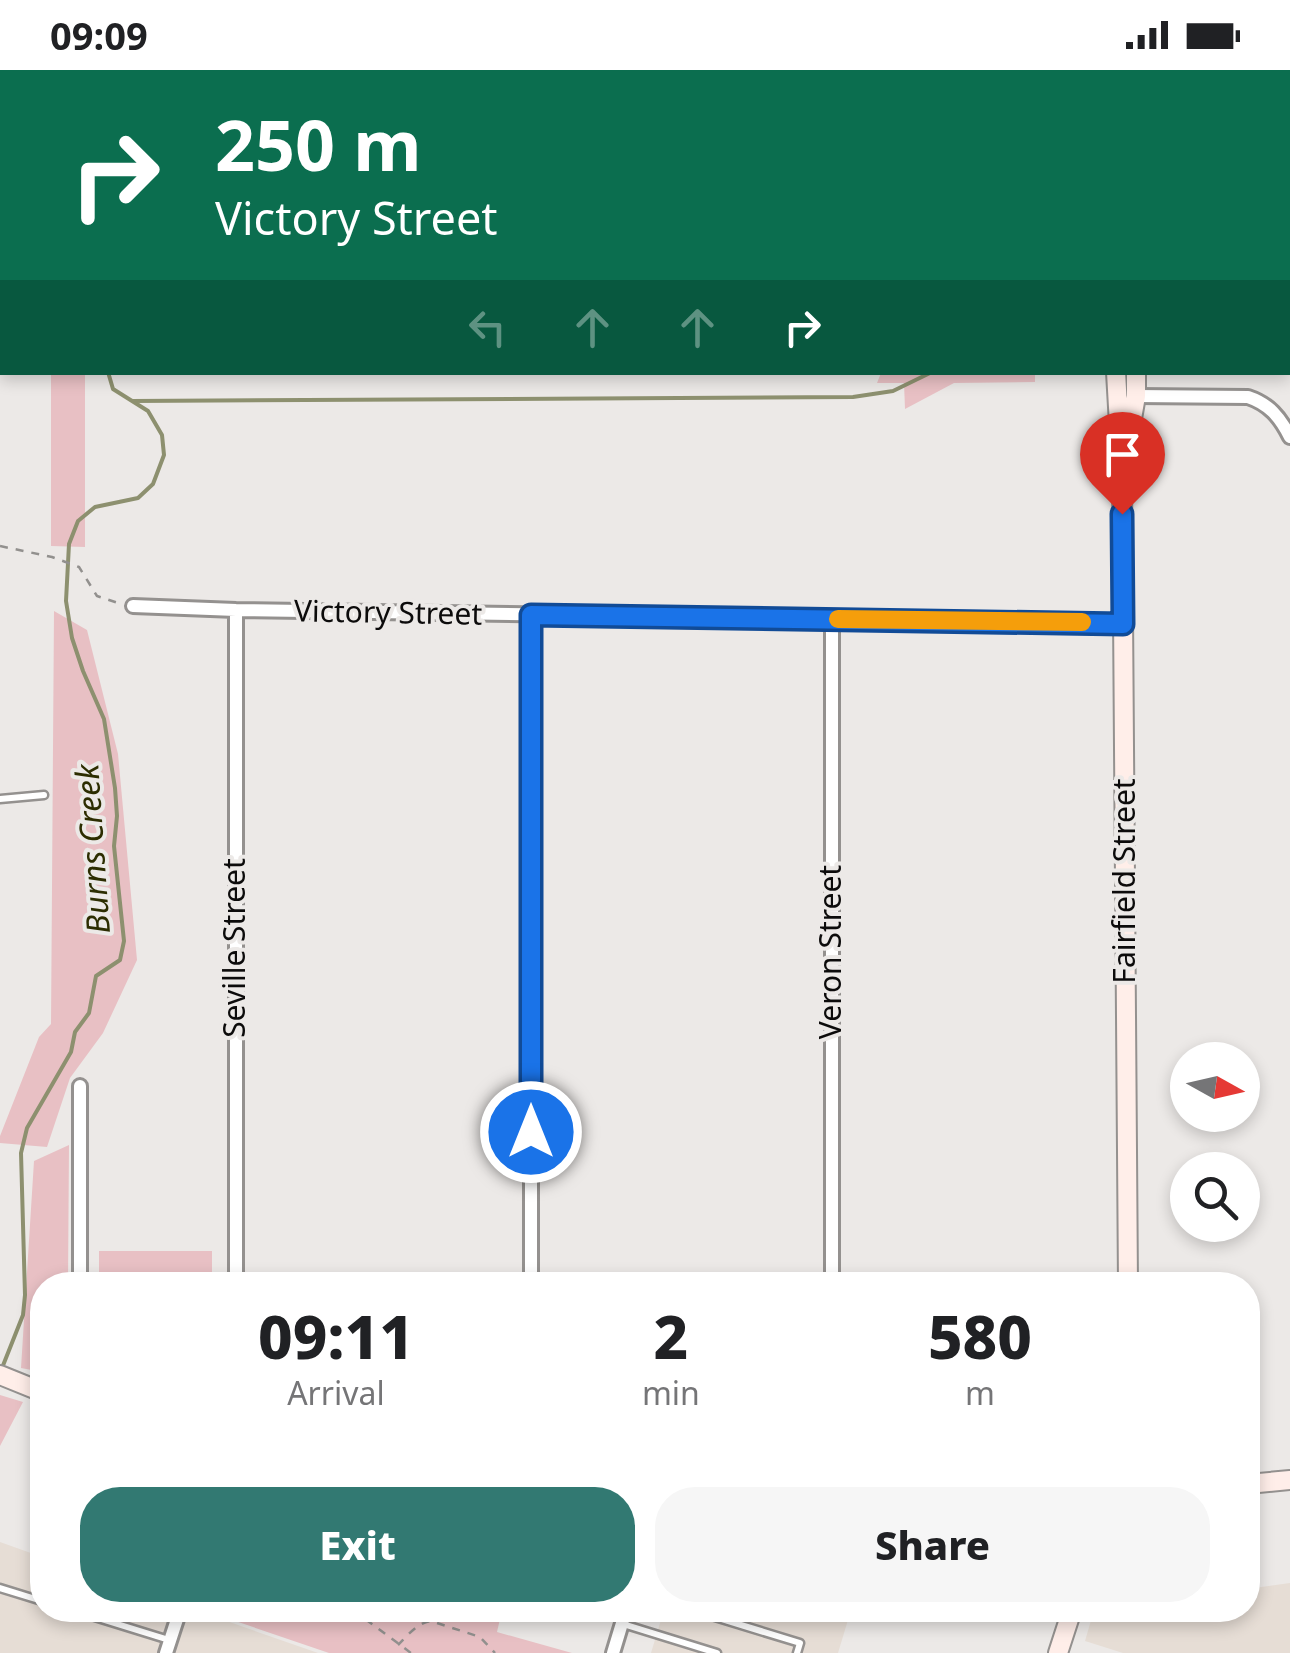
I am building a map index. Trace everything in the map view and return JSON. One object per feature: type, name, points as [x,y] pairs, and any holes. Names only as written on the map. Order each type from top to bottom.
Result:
[{"type":"main road","points":[[1118,375],[1122,477]]},
{"type":"main road","points":[[1122,477],[1136,375]]},
{"type":"main road","name":"Fairfield Street","points":[[1122,477],[1128,1272]]},
{"type":"main road","points":[[0,1375],[30,1387]]},
{"type":"main road","points":[[1260,1483],[1290,1480]]},
{"type":"main road","points":[[1058,1653],[1068,1622]]},
{"type":"street","points":[[1136,396],[1248,397],[1270,407],[1290,436]]},
{"type":"street","name":"Victory Street","points":[[133,606],[1123,624]]},
{"type":"street","name":"Seville Street","points":[[236,610],[236,1272]]},
{"type":"street","points":[[531,615],[531,1272]]},
{"type":"street","name":"Veron Street","points":[[832,619],[832,1272]]},
{"type":"street","points":[[80,1086],[80,1272]]},
{"type":"street","points":[[168,1646],[176,1622]]},
{"type":"street","points":[[613,1653],[622,1622]]},
{"type":"lane","points":[[0,799],[44,795]]},
{"type":"lane","points":[[0,1588],[30,1597]]},
{"type":"lane","points":[[104,1622],[168,1646]]},
{"type":"lane","points":[[637,1622],[718,1653]]},
{"type":"lane","points":[[731,1622],[800,1643],[797,1653]]},
{"type":"path","points":[[0,546],[52,556],[80,567],[97,596],[133,606]]},
{"type":"path","points":[[368,1622],[411,1653]]},
{"type":"path","points":[[398,1645],[425,1622],[431,1622],[480,1637],[495,1653]]},
{"type":"shaded area","points":[[51,375],[85,375],[85,547],[51,546]]},
{"type":"shaded area","points":[[880,375],[1035,375],[1035,382],[954,383],[905,409],[904,383],[877,383]]},
{"type":"shaded area","points":[[54,611],[87,630],[118,754],[137,960],[103,1033],[70,1078],[47,1147],[0,1143],[0,1136],[39,1037],[51,1024]]},
{"type":"shaded area","points":[[69,1145],[68,1272],[30,1272],[30,1370],[21,1368],[34,1161]]},
{"type":"shaded area","points":[[99,1251],[212,1251],[212,1272],[99,1272]]},
{"type":"shaded area","points":[[0,1395],[23,1402],[0,1446]]},
{"type":"shaded area","points":[[0,1542],[30,1553],[30,1622],[229,1622],[318,1653],[0,1653]]},
{"type":"shaded area","points":[[1290,1583],[1290,1653],[1123,1653],[1085,1641],[1091,1622],[1260,1622],[1260,1587]]},
{"type":"shaded area","points":[[238,1622],[499,1622],[497,1632],[572,1653],[329,1653]]},
{"type":"shaded area","points":[[660,1622],[847,1622],[838,1653],[651,1653]]},
{"type":"waterway","name":"Burns Creek","points":[[2,1368],[23,1315],[21,1153],[27,1128],[71,1052],[75,1032],[89,1013],[96,976],[120,960],[124,941],[114,846],[115,788],[104,719],[72,638],[66,601],[69,544],[78,521],[95,507],[138,498],[153,484],[164,455],[162,435],[148,411],[113,389],[109,375]]},
{"type":"waterway","points":[[132,401],[853,397],[893,391],[926,375]]},
{"type":"slow traffic","points":[[838,619],[1082,622]]},
{"type":"route","points":[[531,1132],[531,615],[1123,624],[1122,514]]}]
